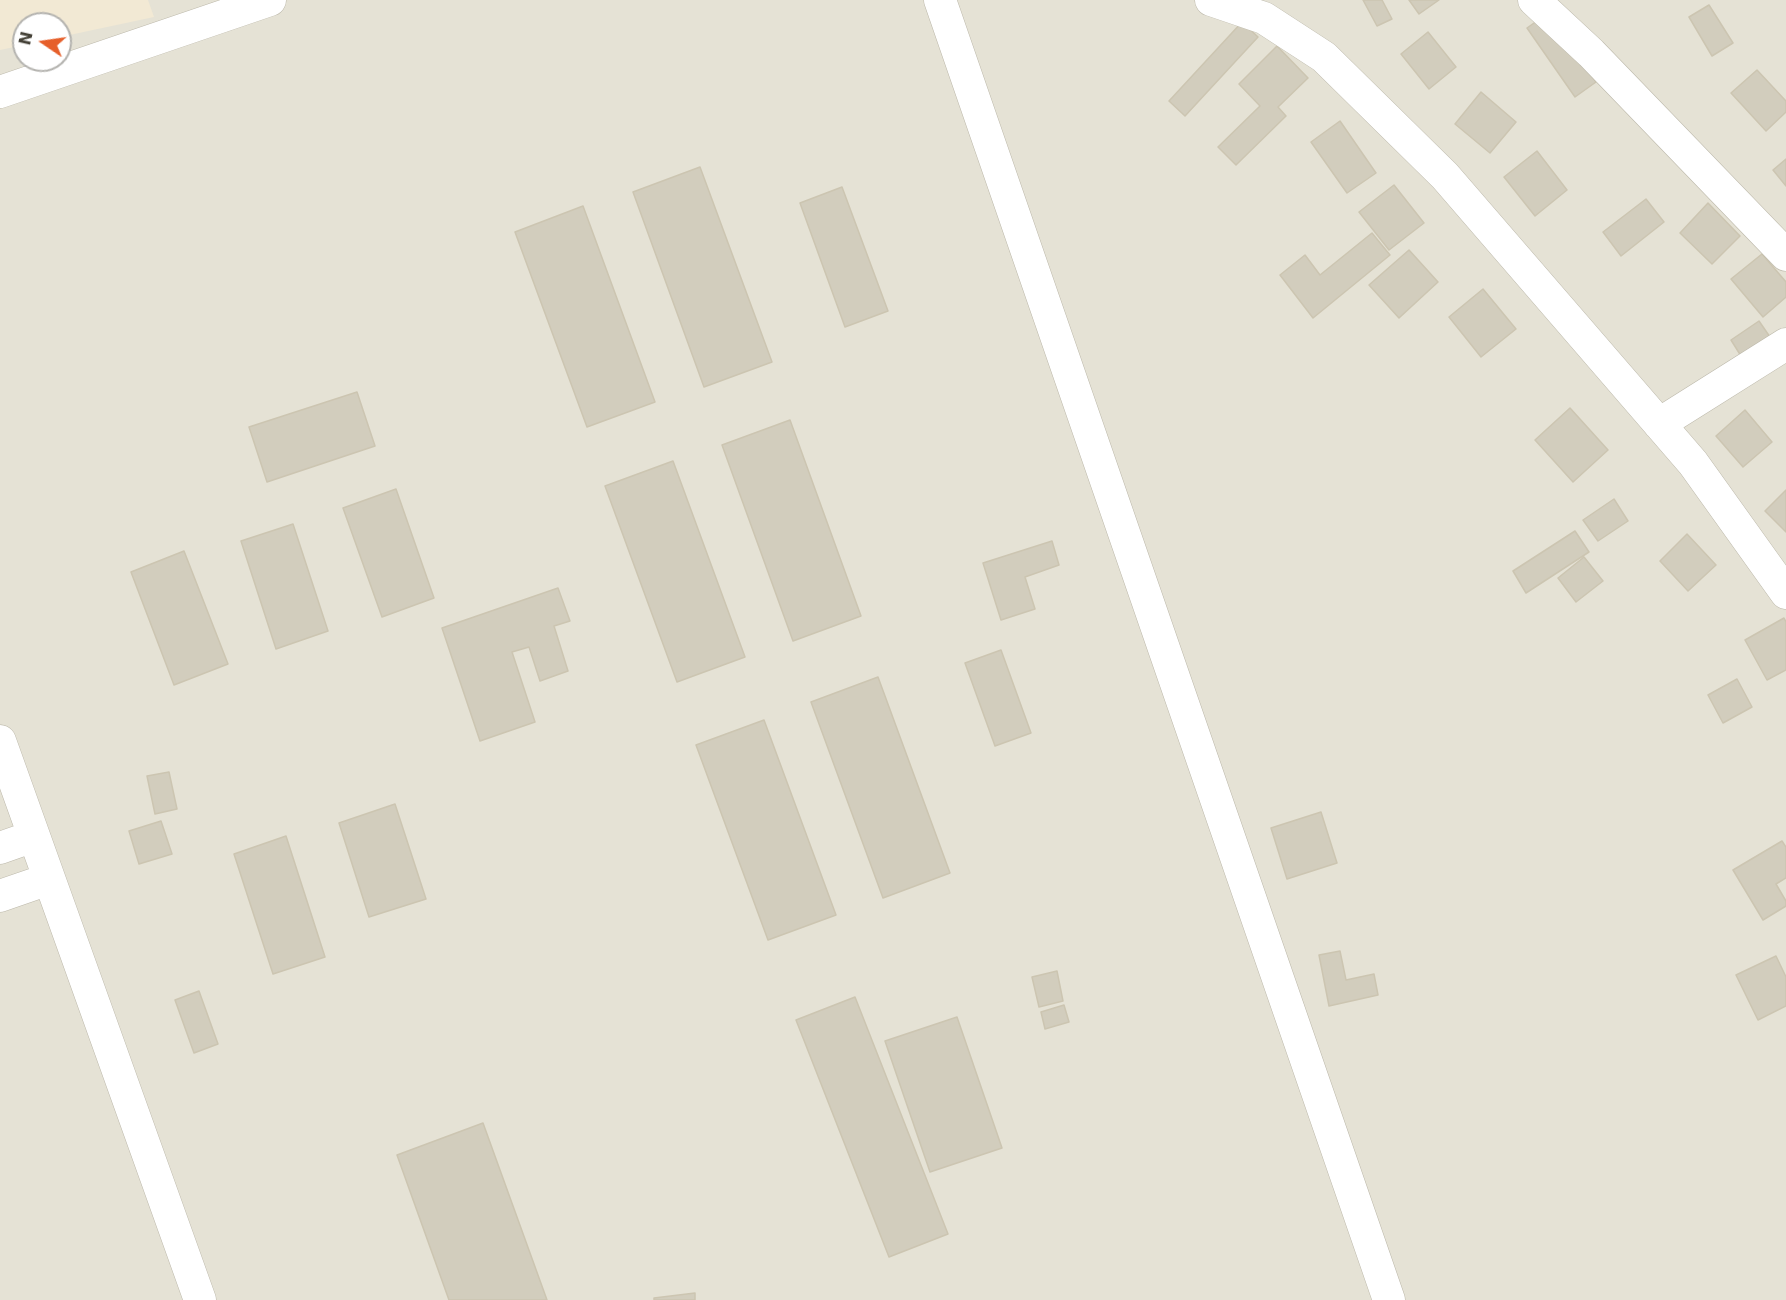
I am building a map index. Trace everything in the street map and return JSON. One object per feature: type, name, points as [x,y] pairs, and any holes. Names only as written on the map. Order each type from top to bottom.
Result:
[{"type":"street","points":[[0,92],[270,0]]},
{"type":"street","points":[[940,0],[1389,1300]]},
{"type":"street","points":[[1211,0],[1264,18],[1324,57],[1445,176],[1693,463],[1786,593]]},
{"type":"street","points":[[1534,0],[1591,53],[1786,255]]},
{"type":"street","points":[[1659,424],[1786,344]]},
{"type":"street","points":[[0,741],[200,1300]]},
{"type":"street","points":[[0,848],[34,837]]},
{"type":"street","points":[[0,896],[50,879]]},
{"type":"shaded area","points":[[0,0],[1786,0],[1786,1300],[0,1300]]},
{"type":"shaded area","points":[[0,0],[148,0],[154,17],[72,34],[72,12],[12,12],[12,48],[0,50]]},
{"type":"building","points":[[1363,0],[1382,0],[1392,19],[1377,26]]},
{"type":"building","points":[[1409,0],[1439,0],[1419,14]]},
{"type":"building","points":[[1709,5],[1733,43],[1712,56],[1689,17]]},
{"type":"building","points":[[1548,13],[1596,82],[1575,97],[1527,28]]},
{"type":"building","points":[[1242,22],[1258,37],[1185,116],[1169,101]]},
{"type":"building","points":[[1428,32],[1456,67],[1429,89],[1401,54]]},
{"type":"building","points":[[1277,46],[1308,78],[1278,107],[1286,116],[1236,165],[1218,147],[1260,106],[1239,84]]},
{"type":"building","points":[[1757,70],[1786,101],[1786,112],[1766,131],[1731,93]]},
{"type":"building","points":[[1481,92],[1516,122],[1490,153],[1455,124]]},
{"type":"building","points":[[1340,121],[1376,173],[1347,193],[1311,142]]},
{"type":"building","points":[[1537,151],[1567,190],[1535,216],[1504,177]]},
{"type":"building","points":[[1786,159],[1786,186],[1773,170]]},
{"type":"building","points":[[700,167],[772,362],[704,387],[633,192]]},
{"type":"building","points":[[1394,185],[1424,223],[1389,250],[1359,212]]},
{"type":"building","points":[[842,187],[888,311],[845,327],[800,203]]},
{"type":"building","points":[[1646,199],[1664,222],[1621,256],[1603,232]]},
{"type":"building","points":[[1708,203],[1740,236],[1712,264],[1680,233]]},
{"type":"building","points":[[583,206],[655,402],[587,427],[515,232]]},
{"type":"building","points":[[1372,233],[1390,255],[1313,318],[1280,275],[1305,255],[1320,275]]},
{"type":"building","points":[[1409,250],[1438,282],[1399,318],[1369,285]]},
{"type":"building","points":[[1762,254],[1786,282],[1786,297],[1763,317],[1731,279]]},
{"type":"building","points":[[1483,289],[1516,329],[1481,357],[1449,317]]},
{"type":"building","points":[[1759,321],[1770,337],[1741,356],[1731,340]]},
{"type":"building","points":[[357,392],[375,446],[267,482],[249,427]]},
{"type":"building","points":[[1570,408],[1608,450],[1573,482],[1535,440]]},
{"type":"building","points":[[1745,410],[1772,442],[1743,467],[1716,436]]},
{"type":"building","points":[[790,420],[861,616],[793,641],[722,445]]},
{"type":"building","points":[[673,461],[745,657],[677,682],[605,486]]},
{"type":"building","points":[[396,489],[434,598],[382,617],[343,508]]},
{"type":"building","points":[[1786,490],[1786,532],[1765,511]]},
{"type":"building","points":[[1614,499],[1628,521],[1598,541],[1583,520]]},
{"type":"building","points":[[293,524],[328,631],[276,649],[241,541]]},
{"type":"building","points":[[1575,531],[1589,552],[1526,593],[1513,571]]},
{"type":"building","points":[[1687,534],[1716,565],[1688,591],[1660,561]]},
{"type":"building","points":[[1052,541],[1059,565],[1025,577],[1035,609],[1001,620],[983,563]]},
{"type":"building","points":[[184,551],[228,664],[174,685],[131,572]]},
{"type":"building","points":[[1584,557],[1603,581],[1576,602],[1558,578]]},
{"type":"building","points":[[558,588],[570,621],[554,626],[568,671],[540,681],[529,647],[512,652],[535,722],[480,741],[442,628]]},
{"type":"building","points":[[1784,618],[1786,622],[1786,670],[1767,680],[1745,640]]},
{"type":"building","points":[[1001,650],[1031,733],[995,746],[965,663]]},
{"type":"building","points":[[878,677],[950,873],[883,898],[811,702]]},
{"type":"building","points":[[1737,679],[1752,707],[1723,723],[1708,695]]},
{"type":"building","points":[[764,720],[836,915],[768,940],[696,745]]},
{"type":"building","points":[[169,772],[177,809],[155,814],[147,776]]},
{"type":"building","points":[[395,804],[426,899],[369,917],[339,823]]},
{"type":"building","points":[[1321,812],[1337,863],[1287,879],[1271,828]]},
{"type":"building","points":[[161,821],[172,854],[139,864],[129,831]]},
{"type":"building","points":[[286,836],[325,957],[273,974],[234,854]]},
{"type":"building","points":[[1782,841],[1786,847],[1786,878],[1776,884],[1786,901],[1786,906],[1763,920],[1733,870]]},
{"type":"building","points":[[1340,951],[1346,980],[1374,974],[1378,995],[1329,1006],[1319,955]]},
{"type":"building","points":[[1776,956],[1786,977],[1786,1006],[1758,1020],[1736,975]]},
{"type":"building","points":[[1057,971],[1063,1001],[1039,1007],[1032,977]]},
{"type":"building","points":[[199,991],[218,1044],[194,1053],[175,1000]]},
{"type":"building","points":[[855,997],[948,1234],[889,1257],[796,1020]]},
{"type":"building","points":[[1064,1005],[1069,1022],[1045,1029],[1041,1012]]},
{"type":"building","points":[[957,1017],[1002,1148],[930,1172],[885,1041]]},
{"type":"building","points":[[483,1123],[547,1300],[449,1300],[397,1155]]},
{"type":"building","points":[[695,1293],[695,1300],[654,1300],[654,1298]]}]
